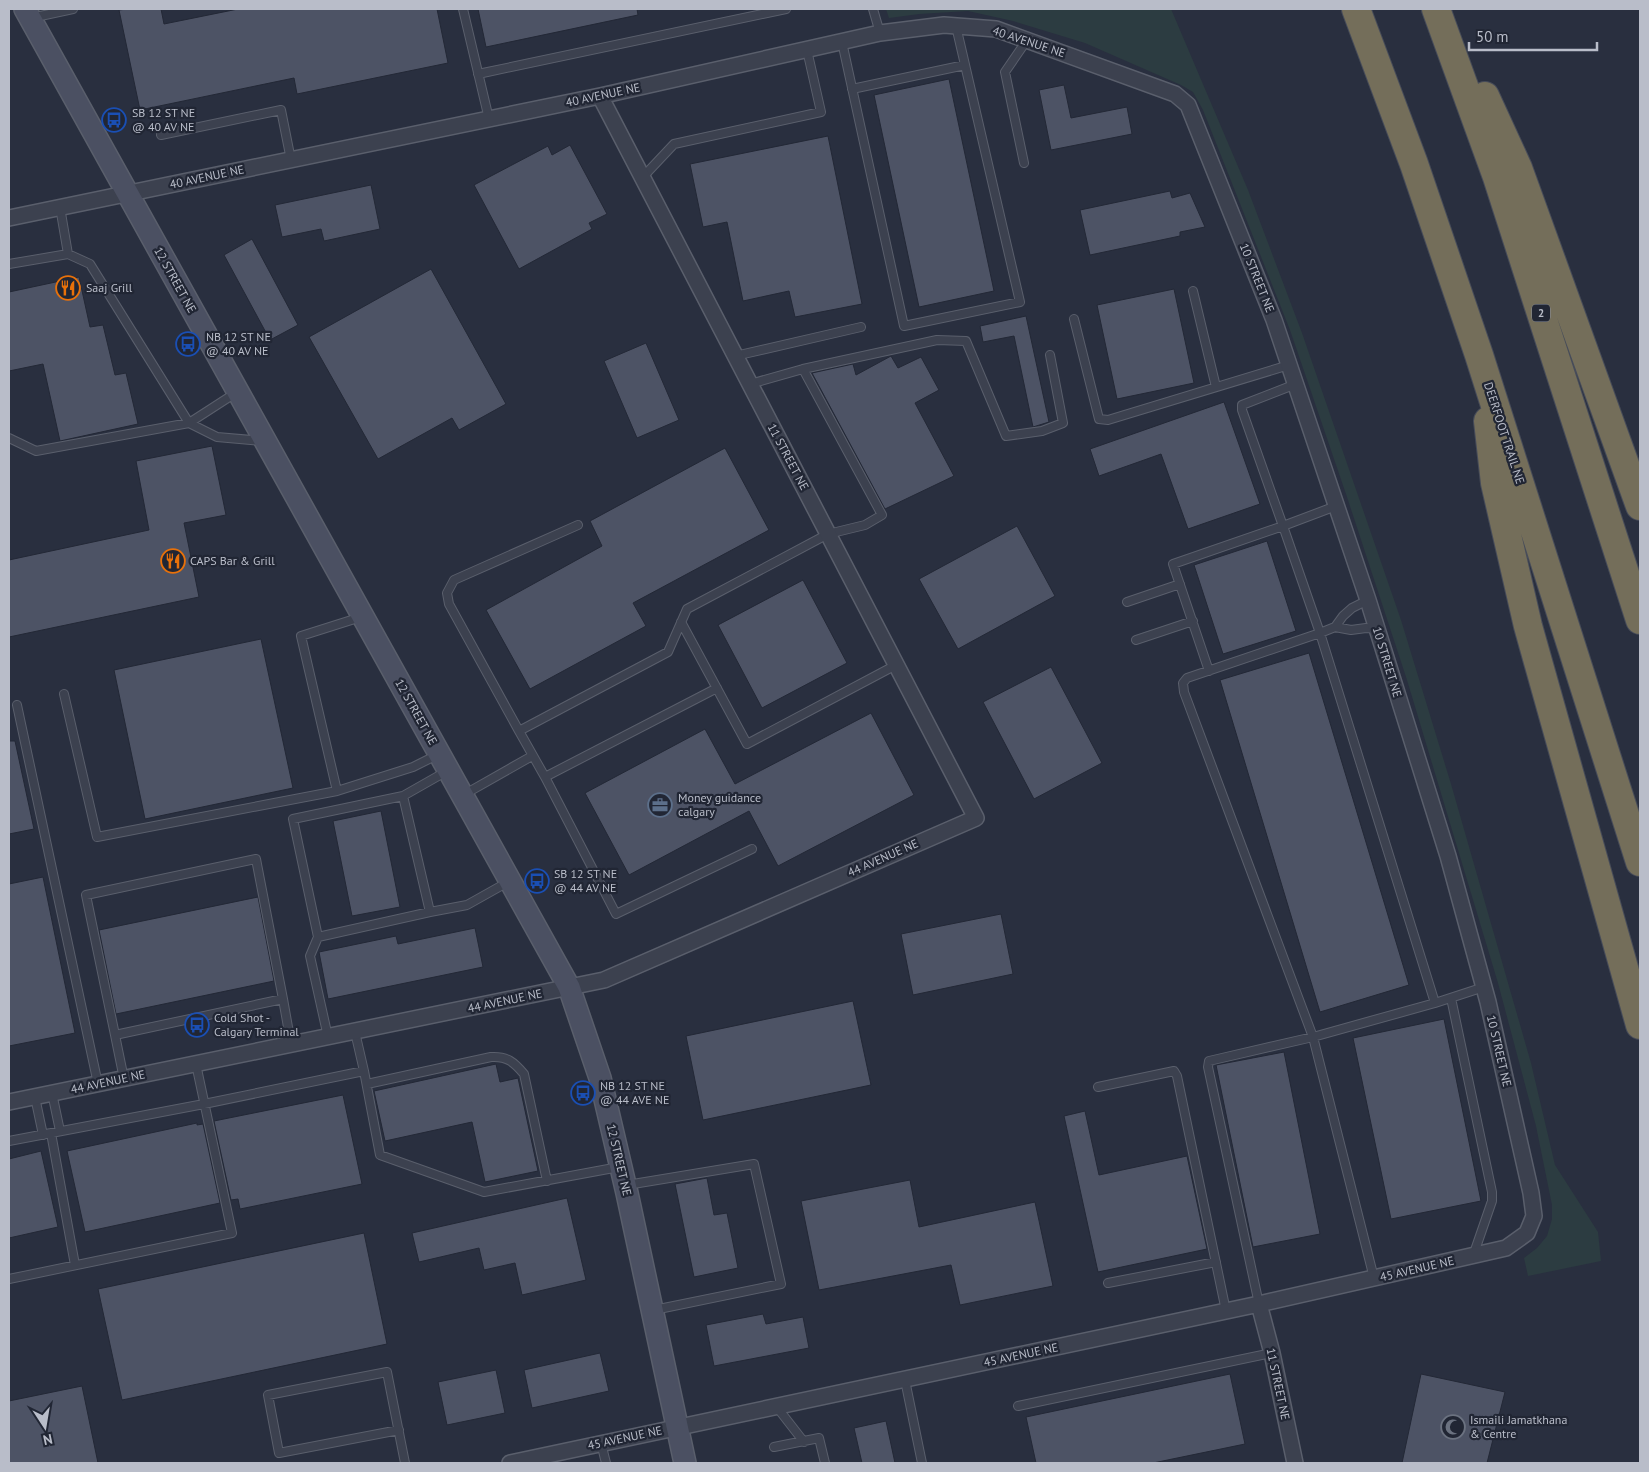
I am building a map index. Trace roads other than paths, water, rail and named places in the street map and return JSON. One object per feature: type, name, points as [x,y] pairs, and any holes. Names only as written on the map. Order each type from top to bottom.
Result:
[{"type":"highway","name":"DEERFOOT TRAIL NE","points":[[1356,9],[1414,164],[1480,355],[1640,862]]},
{"type":"highway","name":"2","points":[[1436,9],[1497,177],[1640,620]]},
{"type":"highway","points":[[1445,9],[1518,168],[1640,506]]},
{"type":"highway","points":[[1480,355],[1495,484],[1528,626],[1640,1025]]},
{"type":"street","name":"12 STREET NE","points":[[28,13],[570,987],[600,1078],[685,1463]]},
{"type":"street","name":"40 AVENUE NE","points":[[9,218],[600,96],[880,33],[944,25],[996,29],[1176,94],[1188,105]]},
{"type":"street","name":"11 STREET NE","points":[[600,96],[976,818]]},
{"type":"street","name":"10 STREET NE","points":[[1188,105],[1270,312],[1296,384],[1368,600],[1448,856],[1484,988],[1532,1193],[1534,1216],[1527,1233]]},
{"type":"street","name":"44 AVENUE NE","points":[[9,1102],[604,980],[976,818]]},
{"type":"street","name":"45 AVENUE NE","points":[[510,1463],[1259,1304],[1473,1256],[1506,1248],[1527,1233]]},
{"type":"street","name":"11 STREET NE","points":[[1259,1304],[1272,1353],[1295,1463]]},
{"type":"lane","points":[[28,13],[73,9]]},
{"type":"lane","points":[[463,9],[489,119]]},
{"type":"lane","points":[[478,74],[786,9]]},
{"type":"lane","points":[[873,9],[880,33]]},
{"type":"lane","points":[[842,42],[904,326],[1020,302],[956,25]]},
{"type":"lane","points":[[1024,163],[1005,72],[1027,40]]},
{"type":"lane","points":[[642,178],[674,144],[821,112],[807,50]]},
{"type":"lane","points":[[852,89],[965,65]]},
{"type":"lane","points":[[161,135],[281,110],[291,160]]},
{"type":"lane","points":[[60,207],[68,254]]},
{"type":"lane","points":[[9,264],[68,254],[90,264],[189,422],[217,438],[265,441]]},
{"type":"lane","points":[[1192,291],[1216,387]]},
{"type":"lane","points":[[1074,319],[1099,419],[1108,420],[1289,365]]},
{"type":"lane","points":[[734,356],[861,327]]},
{"type":"lane","points":[[750,384],[803,368],[937,340],[966,341],[1006,436],[1042,431],[1062,423],[1050,355]]},
{"type":"lane","points":[[519,731],[668,652],[687,609],[828,534],[865,525],[882,515],[803,368]]},
{"type":"lane","points":[[1296,384],[1242,405],[1242,410],[1320,633],[1435,1003]]},
{"type":"lane","points":[[9,438],[36,451],[189,422],[238,392]]},
{"type":"lane","points":[[1209,671],[1173,564],[1336,506]]},
{"type":"lane","points":[[578,525],[454,580],[447,593],[449,604],[545,777],[616,914],[752,849]]},
{"type":"lane","points":[[1126,602],[1180,584]]},
{"type":"lane","points":[[1368,600],[1352,608],[1335,627],[1187,678],[1183,683],[1184,692],[1313,1037],[1374,1278]]},
{"type":"lane","points":[[337,791],[301,636],[363,616]]},
{"type":"lane","points":[[1136,640],[1193,621]]},
{"type":"lane","points":[[681,622],[747,744],[896,665]]},
{"type":"lane","points":[[1335,627],[1351,630],[1377,629]]},
{"type":"lane","points":[[545,777],[717,688]]},
{"type":"lane","points":[[64,694],[97,837],[337,791],[413,768],[444,762]]},
{"type":"lane","points":[[17,705],[98,1084]]},
{"type":"lane","points":[[463,796],[532,756]]},
{"type":"lane","points":[[328,1037],[310,956],[318,937],[293,819],[403,796],[444,762]]},
{"type":"lane","points":[[403,796],[430,912]]},
{"type":"lane","points":[[124,1079],[86,895],[256,859],[291,1044]]},
{"type":"lane","points":[[318,937],[467,905],[510,881]]},
{"type":"lane","points":[[1259,1304],[1208,1067],[1209,1061],[1313,1037],[1484,988]]},
{"type":"lane","points":[[1451,998],[1492,1192],[1492,1201],[1473,1256]]},
{"type":"lane","points":[[116,1035],[283,999]]},
{"type":"lane","points":[[355,1032],[380,1154],[484,1192],[547,1181],[754,1164],[781,1284],[652,1310]]},
{"type":"lane","points":[[367,1084],[503,1056],[517,1066],[524,1074],[547,1181]]},
{"type":"lane","points":[[9,1279],[232,1233],[196,1064]]},
{"type":"lane","points":[[9,1141],[364,1071]]},
{"type":"lane","points":[[1098,1087],[1174,1071],[1179,1085],[1226,1311]]},
{"type":"lane","points":[[52,1093],[60,1131]]},
{"type":"lane","points":[[35,1097],[47,1134],[75,1265]]},
{"type":"lane","points":[[1108,1283],[1216,1262]]},
{"type":"lane","points":[[1018,1406],[1272,1353]]},
{"type":"lane","points":[[399,1430],[279,1453],[268,1395],[387,1372],[399,1430],[405,1463]]},
{"type":"lane","points":[[905,1380],[922,1463]]},
{"type":"lane","points":[[776,1406],[804,1442]]},
{"type":"lane","points":[[774,1448],[819,1438],[825,1463]]},
{"type":"lane","points":[[601,1443],[606,1463]]},
{"type":"place","name":"SB 12 ST NE @ 40 AV NE","points":[[114,120]]},
{"type":"place","name":"Saaj Grill","points":[[68,288]]},
{"type":"place","name":"NB 12 ST NE @ 40 AV NE","points":[[188,344]]},
{"type":"place","name":"CAPS Bar & Grill","points":[[173,561]]},
{"type":"place","name":"Money guidance calgary","points":[[660,805]]},
{"type":"place","name":"SB 12 ST NE @ 44 AV NE","points":[[537,881]]},
{"type":"place","name":"Cold Shot - Calgary Terminal","points":[[197,1025]]},
{"type":"place","name":"NB 12 ST NE @ 44 AVE NE","points":[[583,1093]]},
{"type":"place","name":"Ismaili Jamatkhana & Centre","points":[[1453,1427]]}]
